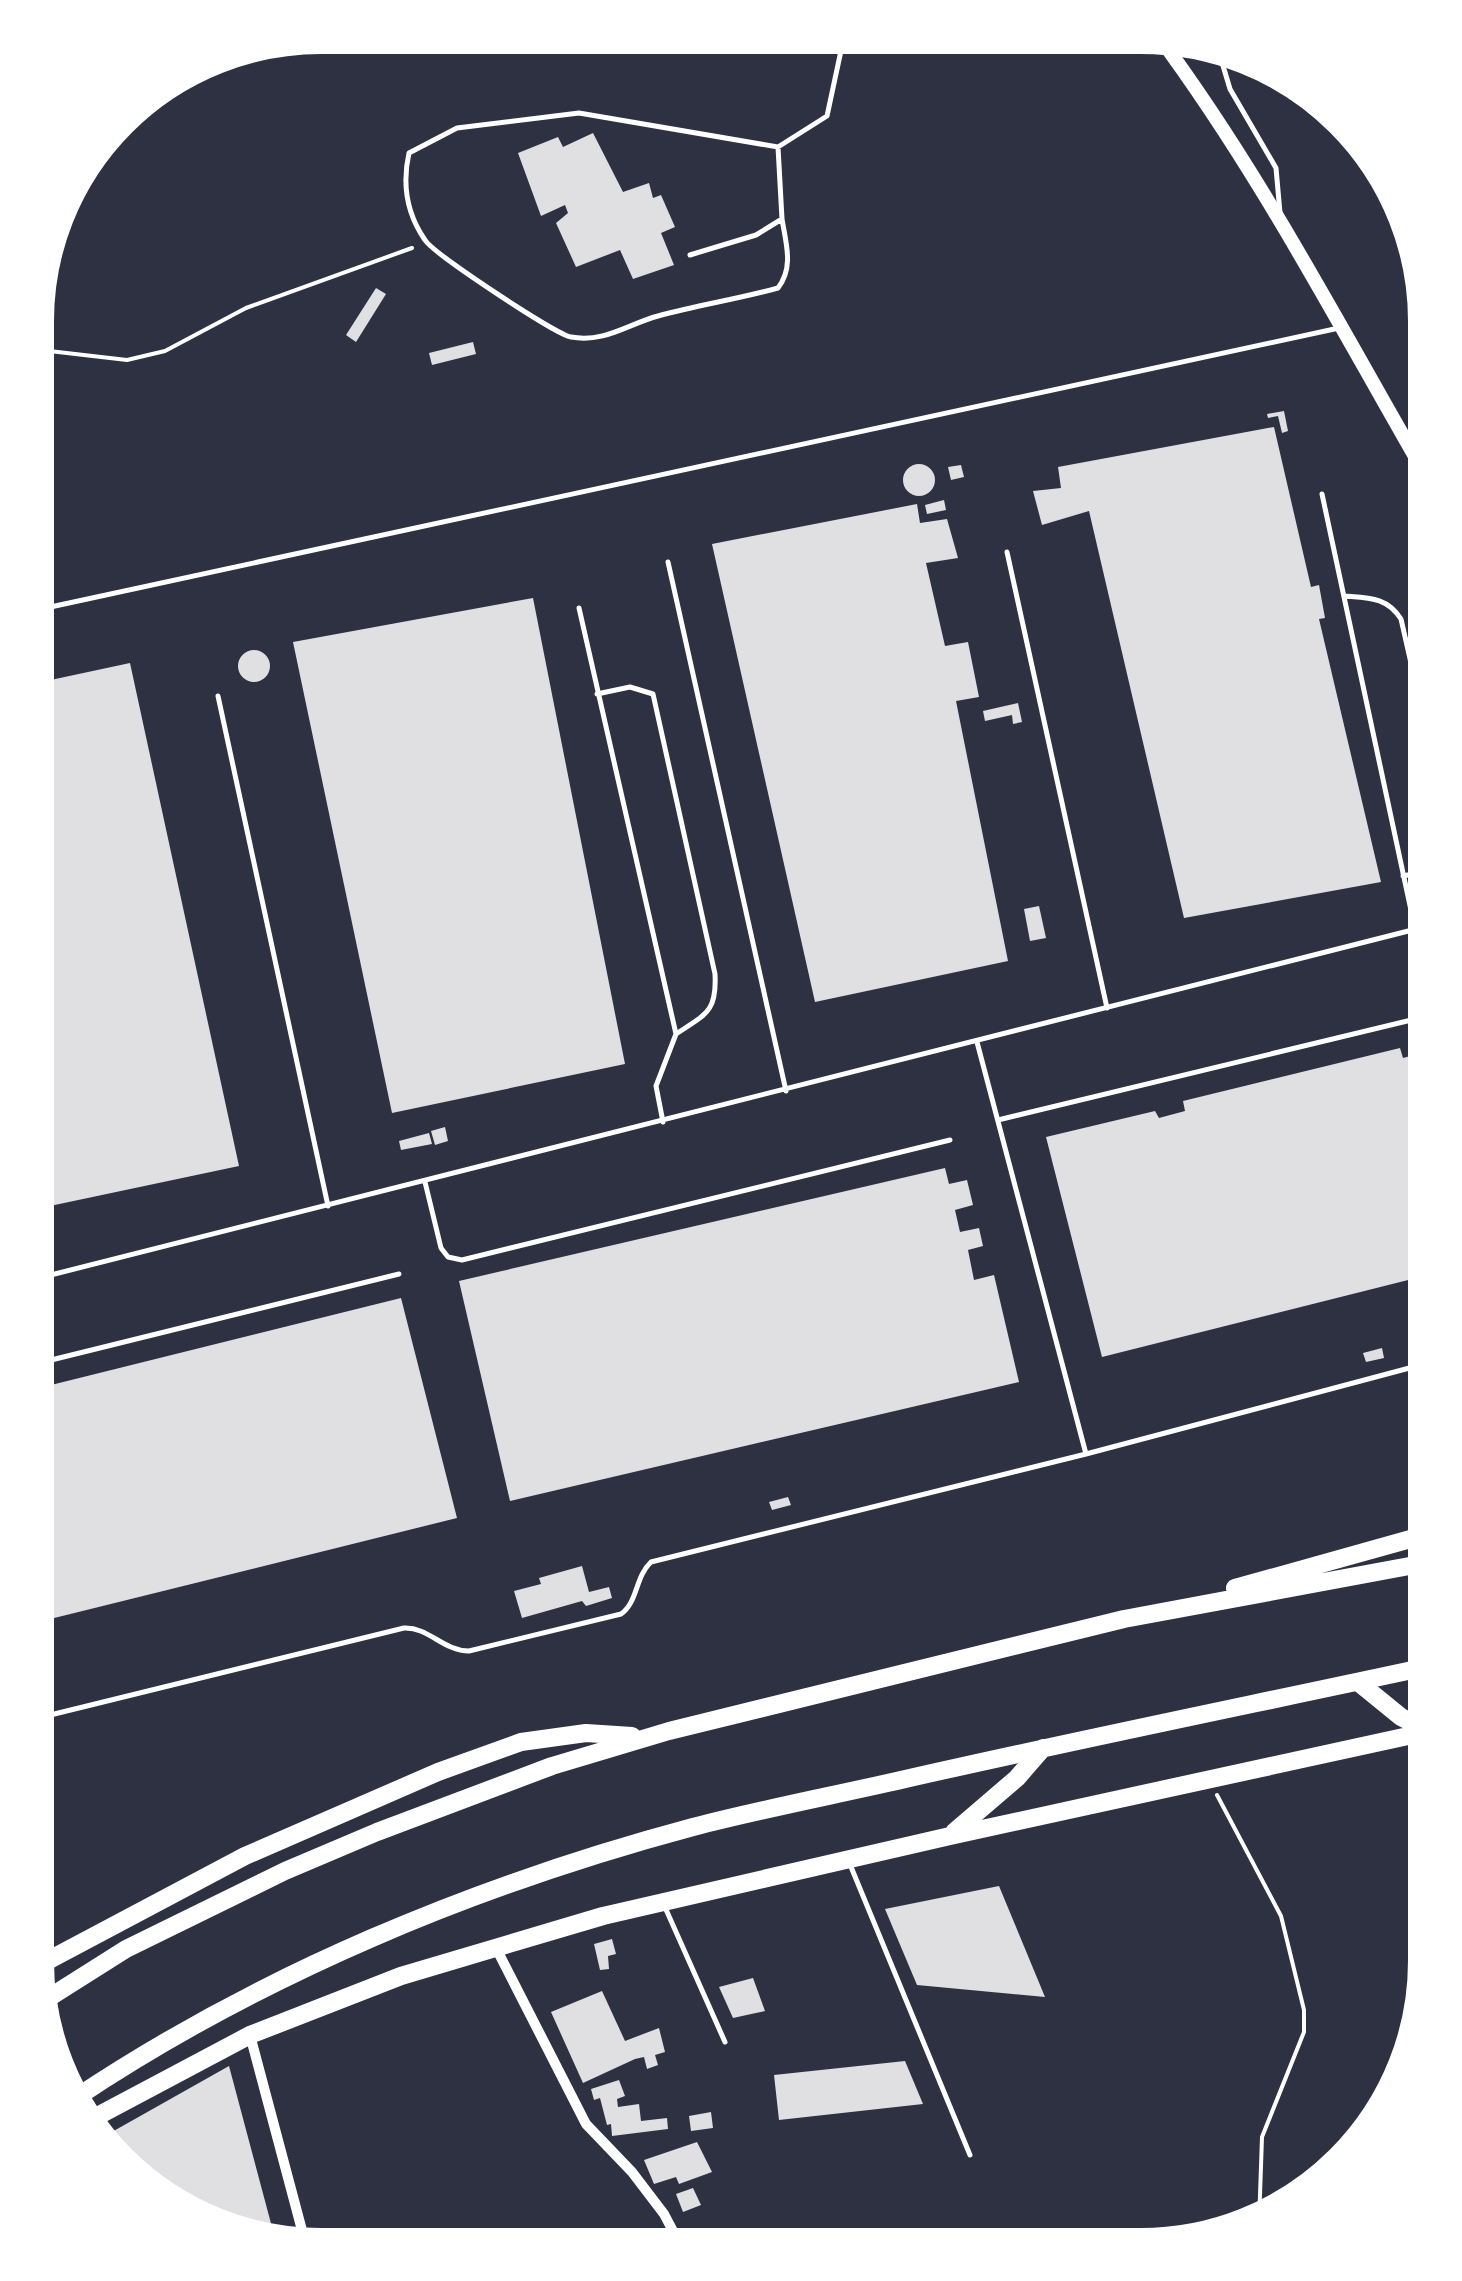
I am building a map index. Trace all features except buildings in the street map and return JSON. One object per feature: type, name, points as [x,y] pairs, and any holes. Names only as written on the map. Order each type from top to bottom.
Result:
[{"type":"highway","points":[[51,1997],[126,1949],[285,1871],[552,1766],[648,1737],[1124,1619],[1414,1538]]},
{"type":"highway","points":[[1124,1619],[1414,1565]]},
{"type":"highway","points":[[83,2094],[130,2061],[259,1990],[413,1922],[577,1861],[695,1827],[1414,1670]]},
{"type":"highway","points":[[1358,1682],[1414,1724]]},
{"type":"highway","points":[[48,1961],[245,1856],[438,1772],[521,1742],[586,1734],[648,1737]]},
{"type":"highway","points":[[97,2116],[250,2035],[402,1976],[603,1916],[1414,1736]]},
{"type":"highway","points":[[950,1836],[1017,1778],[1044,1748]]},
{"type":"street","points":[[1173,50],[1280,216],[1414,455]]},
{"type":"street","points":[[496,1948],[586,2124],[632,2172],[675,2234]]},
{"type":"street","points":[[250,2035],[303,2232]]},
{"type":"lane","points":[[778,146],[782,219],[789,259],[786,279],[778,288],[656,316],[608,337],[569,337],[528,315],[426,242],[406,198],[404,175],[408,153],[456,128],[579,113],[778,146],[827,116],[842,48]]},
{"type":"lane","points":[[1222,60],[1230,88],[1276,168],[1280,216]]},
{"type":"lane","points":[[690,256],[756,235],[782,219]]},
{"type":"lane","points":[[48,608],[1340,328]]},
{"type":"lane","points":[[1322,494],[1414,923]]},
{"type":"lane","points":[[1007,552],[1107,1008]]},
{"type":"lane","points":[[668,562],[786,1091]]},
{"type":"lane","points":[[1344,596],[1378,599],[1392,605],[1401,620],[1414,677]]},
{"type":"lane","points":[[579,608],[676,1034],[656,1086],[663,1122]]},
{"type":"lane","points":[[597,694],[630,687],[652,694],[664,739],[716,986],[716,998],[708,1012],[676,1034]]},
{"type":"lane","points":[[218,696],[328,1206]]},
{"type":"lane","points":[[1404,876],[1414,874]]},
{"type":"lane","points":[[48,1276],[1414,928]]},
{"type":"lane","points":[[998,1120],[1414,1019]]},
{"type":"lane","points":[[977,1042],[1086,1454]]},
{"type":"lane","points":[[425,1182],[441,1248],[448,1257],[462,1260],[950,1140]]},
{"type":"lane","points":[[48,1361],[399,1274]]},
{"type":"lane","points":[[48,1716],[404,1628],[419,1628],[450,1648],[469,1650],[621,1614],[631,1607],[640,1572],[652,1562],[1086,1454],[1414,1367]]},
{"type":"lane","points":[[848,1859],[970,2155]]},
{"type":"lane","points":[[662,1902],[725,2042]]},
{"type":"path","points":[[48,351],[127,360],[165,351],[246,308],[426,242]]},
{"type":"path","points":[[1208,1780],[1281,1916],[1304,2010],[1304,2032],[1262,2138],[1260,2206]]}]
